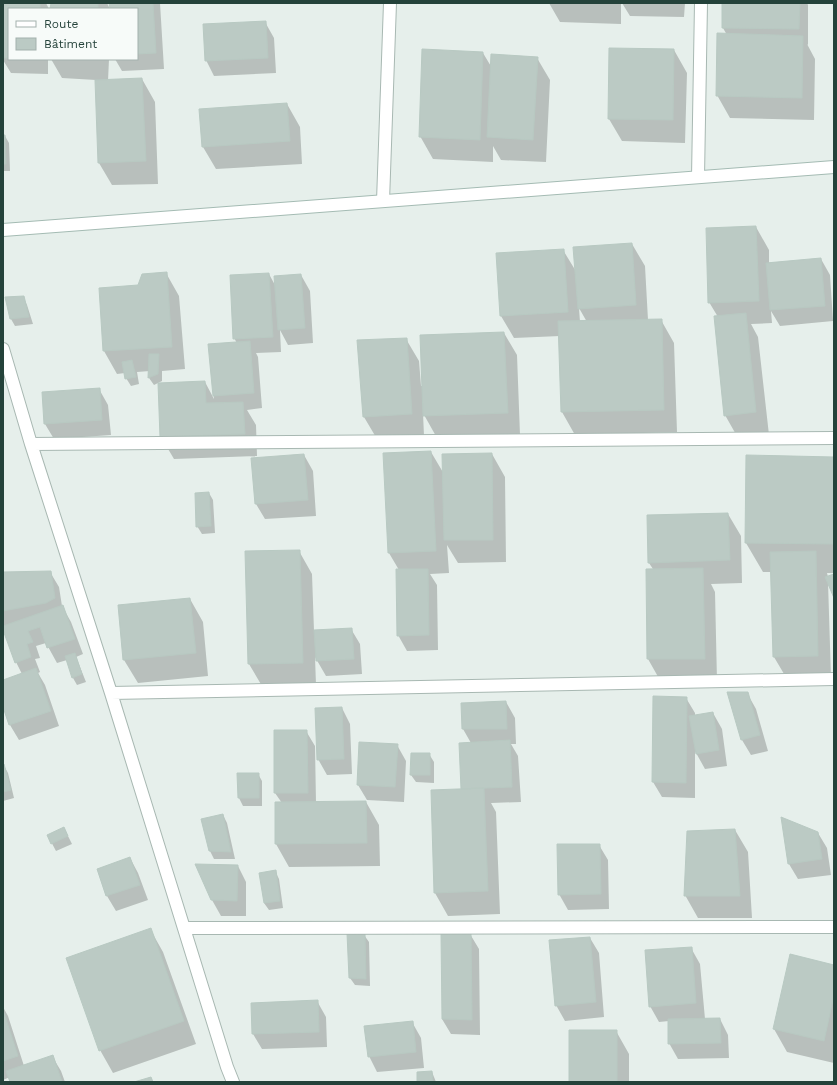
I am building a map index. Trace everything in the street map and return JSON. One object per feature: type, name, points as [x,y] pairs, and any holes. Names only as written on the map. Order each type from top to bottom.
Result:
[{"type":"street","points":[[383,201],[390,3]]},
{"type":"street","points":[[698,177],[701,3]]},
{"type":"street","points":[[3,230],[834,167]]},
{"type":"street","points":[[3,348],[31,444],[233,1082]]},
{"type":"street","points":[[31,444],[834,438]]},
{"type":"street","points":[[111,693],[834,679]]},
{"type":"street","points":[[184,928],[834,927]]},
{"type":"building","points":[[3,3],[40,3],[40,8],[8,8],[8,58],[3,58]]},
{"type":"building","points":[[51,3],[98,3],[98,8],[50,8]]},
{"type":"building","points":[[109,3],[153,3],[156,53],[138,54],[138,8],[110,8]]},
{"type":"building","points":[[722,3],[800,3],[799,29],[722,28]]},
{"type":"building","points":[[266,21],[268,58],[205,61],[203,24]]},
{"type":"building","points":[[717,33],[803,36],[802,98],[716,96]]},
{"type":"building","points":[[609,48],[674,49],[673,120],[608,119]]},
{"type":"building","points":[[422,49],[483,52],[480,140],[419,137]]},
{"type":"building","points":[[491,54],[538,57],[533,140],[487,137]]},
{"type":"building","points":[[142,78],[146,161],[98,163],[95,80]]},
{"type":"building","points":[[287,103],[290,141],[202,147],[199,109]]},
{"type":"building","points":[[3,135],[5,135],[6,164],[3,164]]},
{"type":"building","points":[[756,226],[759,301],[708,303],[706,228]]},
{"type":"building","points":[[632,243],[636,305],[578,309],[573,247]]},
{"type":"building","points":[[564,249],[568,312],[500,316],[496,253]]},
{"type":"building","points":[[821,258],[825,306],[770,310],[766,263]]},
{"type":"building","points":[[167,272],[172,347],[103,351],[99,288],[138,285],[142,274]]},
{"type":"building","points":[[269,273],[273,337],[233,339],[230,275]]},
{"type":"building","points":[[301,274],[305,328],[278,330],[274,276]]},
{"type":"building","points":[[24,296],[29,317],[10,319],[5,297]]},
{"type":"building","points":[[746,313],[756,412],[724,416],[714,316]]},
{"type":"building","points":[[662,319],[664,410],[561,412],[558,321]]},
{"type":"building","points":[[504,332],[508,413],[423,416],[420,335]]},
{"type":"building","points":[[407,338],[412,414],[363,417],[357,340]]},
{"type":"building","points":[[250,341],[254,393],[213,396],[208,344]]},
{"type":"building","points":[[149,354],[159,354],[158,374],[148,378]]},
{"type":"building","points":[[132,360],[136,377],[125,379],[122,362]]},
{"type":"building","points":[[205,381],[206,403],[243,402],[245,434],[160,437],[158,383]]},
{"type":"building","points":[[100,388],[102,420],[44,424],[42,392]]},
{"type":"building","points":[[431,451],[436,551],[388,553],[383,453]]},
{"type":"building","points":[[492,453],[493,540],[444,540],[442,454]]},
{"type":"building","points":[[304,454],[308,500],[255,504],[251,458]]},
{"type":"building","points":[[746,455],[834,457],[834,544],[745,543]]},
{"type":"building","points":[[209,492],[211,526],[196,527],[195,493]]},
{"type":"building","points":[[728,513],[730,560],[648,563],[647,515]]},
{"type":"building","points":[[300,550],[303,663],[248,664],[245,551]]},
{"type":"building","points":[[816,551],[818,656],[773,657],[770,552]]},
{"type":"building","points":[[703,568],[705,659],[647,659],[646,569]]},
{"type":"building","points":[[396,569],[428,569],[429,635],[397,636]]},
{"type":"building","points":[[51,571],[55,598],[46,603],[3,611],[3,572]]},
{"type":"building","points":[[834,574],[834,598],[825,577]]},
{"type":"building","points":[[190,598],[196,653],[123,660],[118,605]]},
{"type":"building","points":[[63,605],[75,639],[47,648],[40,627],[28,631],[33,642],[27,644],[31,657],[15,663],[3,630],[3,626]]},
{"type":"building","points":[[352,628],[354,659],[316,661],[314,630]]},
{"type":"building","points":[[75,653],[82,674],[72,678],[65,656]]},
{"type":"building","points":[[36,668],[51,711],[9,725],[3,707],[3,680]]},
{"type":"building","points":[[727,692],[748,692],[760,735],[741,740]]},
{"type":"building","points":[[653,696],[687,697],[686,783],[652,782]]},
{"type":"building","points":[[506,701],[507,729],[462,729],[461,703]]},
{"type":"building","points":[[342,707],[344,759],[317,760],[315,708]]},
{"type":"building","points":[[713,712],[719,750],[696,754],[689,716]]},
{"type":"building","points":[[274,730],[307,730],[308,793],[274,793]]},
{"type":"building","points":[[510,740],[512,787],[461,789],[459,743]]},
{"type":"building","points":[[359,742],[398,744],[395,787],[357,785]]},
{"type":"building","points":[[411,753],[430,753],[430,775],[410,775]]},
{"type":"building","points":[[4,764],[11,790],[3,792],[3,765]]},
{"type":"building","points":[[237,773],[259,773],[259,798],[238,798]]},
{"type":"building","points":[[484,788],[488,891],[434,893],[431,790]]},
{"type":"building","points":[[366,801],[367,843],[275,844],[275,802]]},
{"type":"building","points":[[223,814],[231,852],[209,851],[201,819]]},
{"type":"building","points":[[781,817],[818,832],[822,859],[788,864]]},
{"type":"building","points":[[64,827],[68,836],[51,844],[47,835]]},
{"type":"building","points":[[735,829],[740,896],[684,896],[687,831]]},
{"type":"building","points":[[557,844],[600,844],[601,894],[558,895]]},
{"type":"building","points":[[130,857],[140,885],[106,896],[97,869]]},
{"type":"building","points":[[195,864],[238,865],[237,901],[211,900]]},
{"type":"building","points":[[276,870],[280,901],[264,903],[259,873]]},
{"type":"building","points":[[151,928],[184,1021],[99,1051],[66,958]]},
{"type":"building","points":[[347,933],[365,934],[366,979],[349,978]]},
{"type":"building","points":[[441,933],[471,933],[472,1020],[442,1019]]},
{"type":"building","points":[[590,937],[596,1002],[555,1006],[549,940]]},
{"type":"building","points":[[692,947],[696,1003],[649,1007],[645,950]]},
{"type":"building","points":[[790,954],[834,965],[834,995],[824,1041],[773,1029]]},
{"type":"building","points":[[318,1000],[319,1032],[252,1034],[251,1003]]},
{"type":"building","points":[[3,1010],[18,1056],[3,1061]]},
{"type":"building","points":[[720,1018],[721,1043],[668,1044],[668,1019]]},
{"type":"building","points":[[413,1021],[416,1052],[368,1057],[364,1026]]},
{"type":"building","points":[[569,1030],[617,1030],[617,1082],[569,1082]]},
{"type":"building","points":[[53,1055],[62,1082],[10,1082],[6,1071]]},
{"type":"building","points":[[432,1071],[433,1082],[417,1082],[417,1072]]},
{"type":"building","points":[[151,1077],[153,1082],[134,1082]]}]
